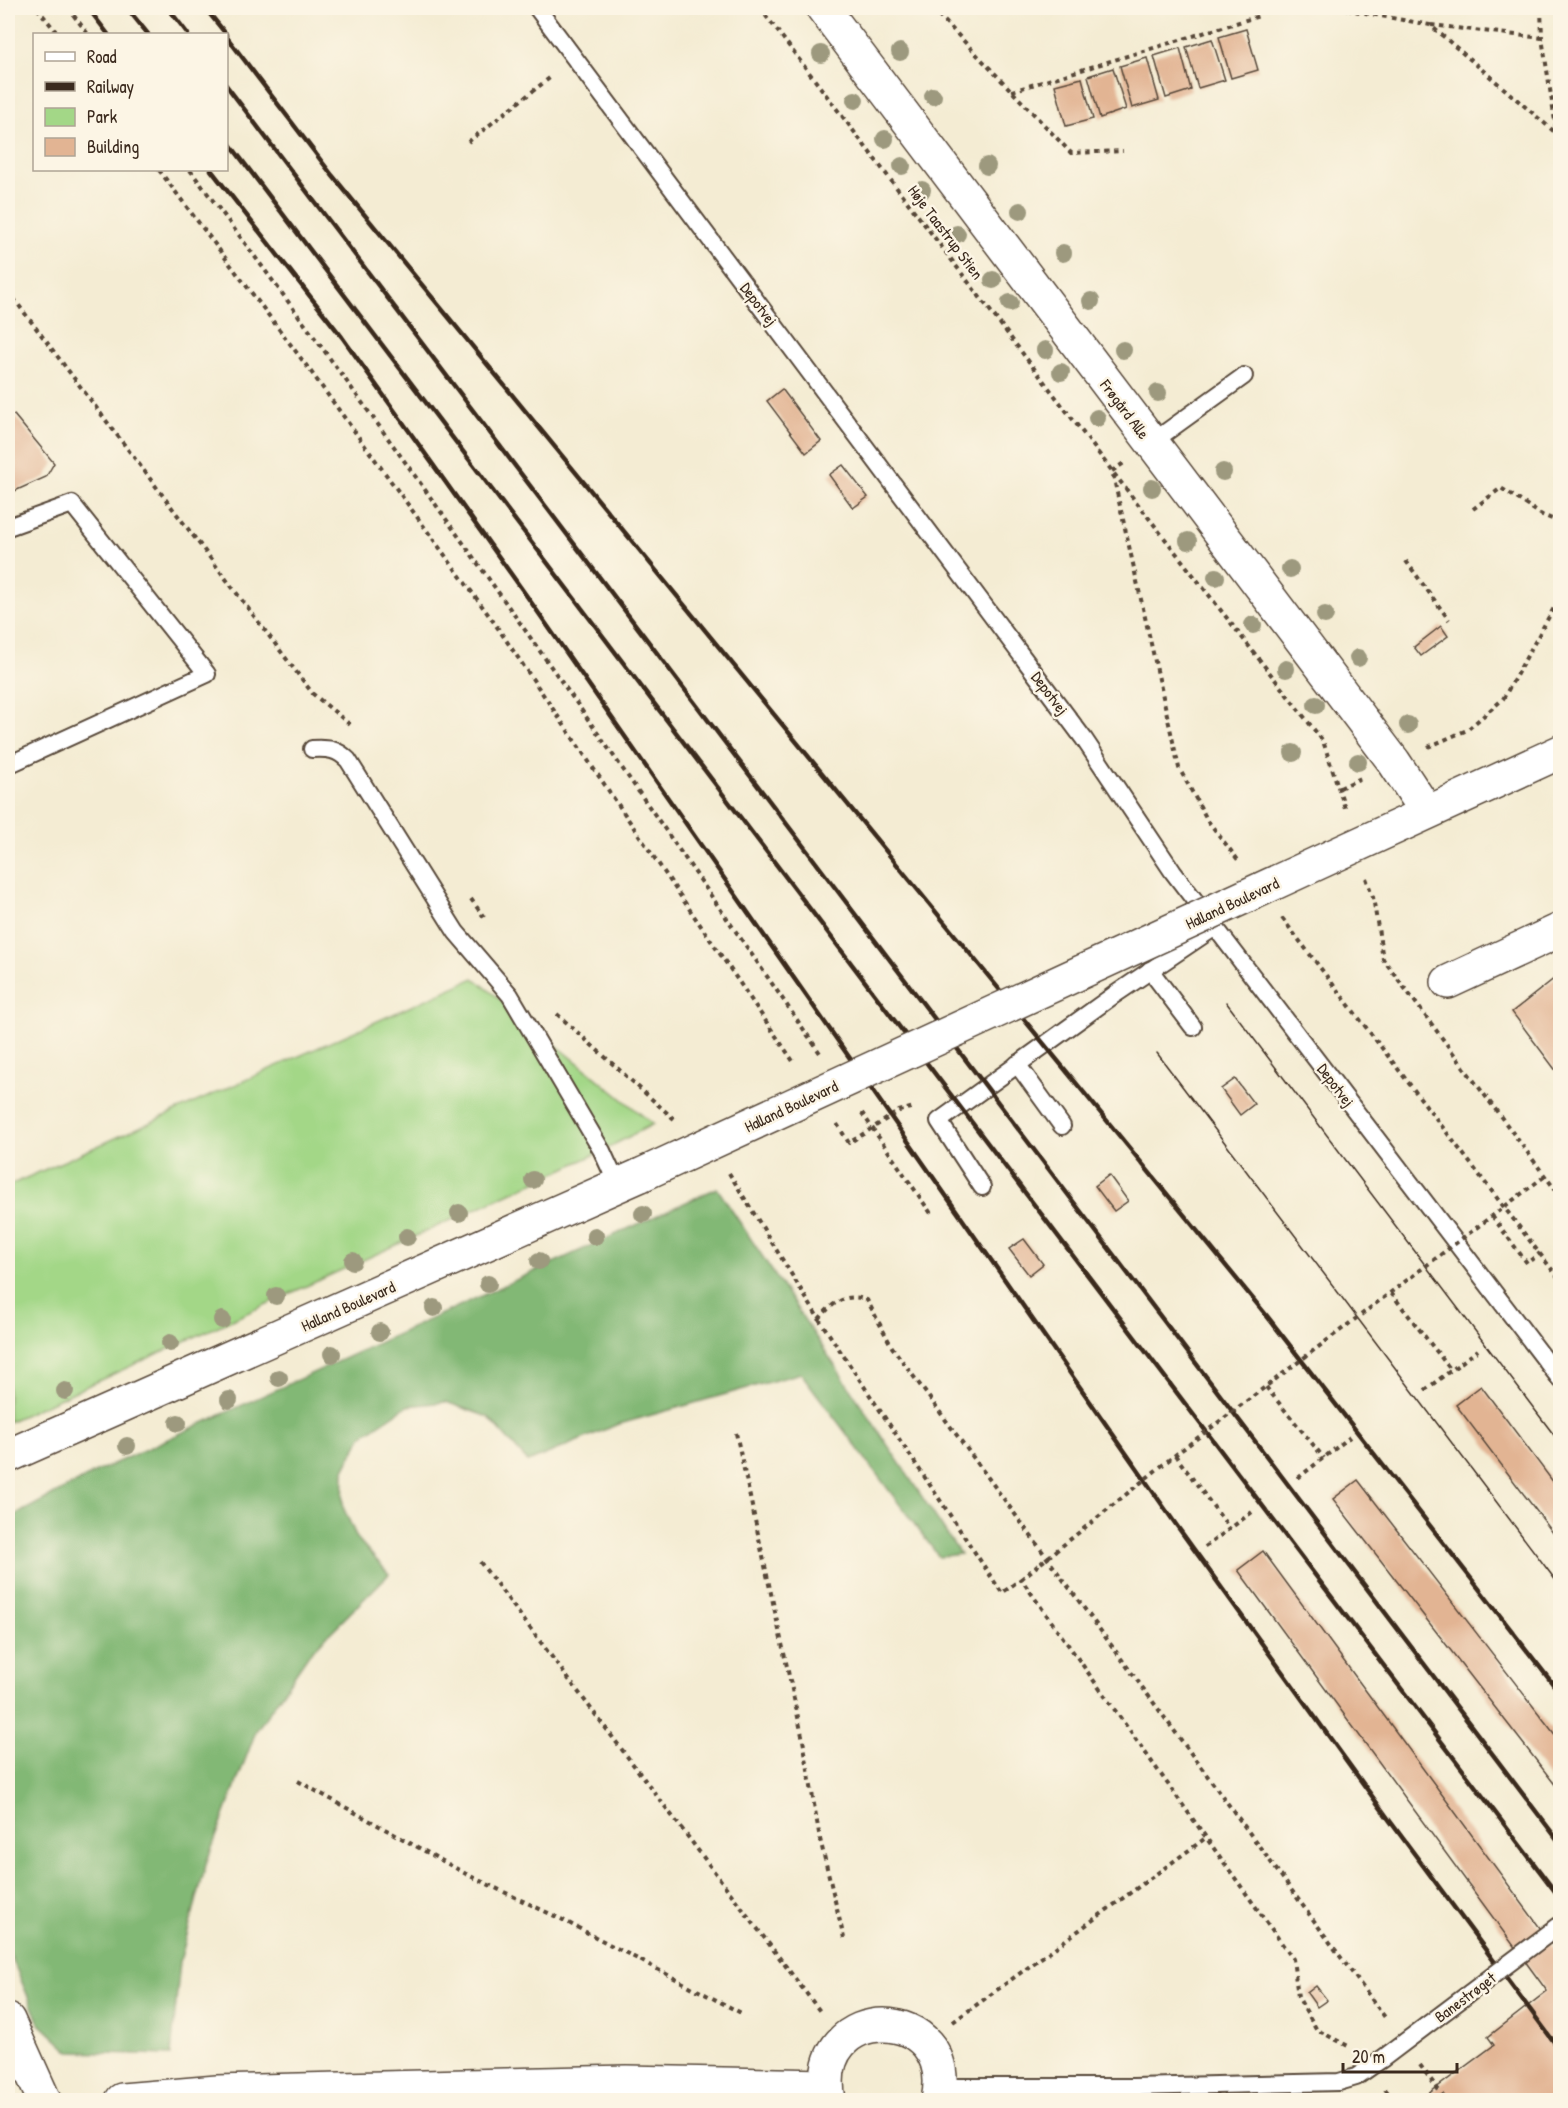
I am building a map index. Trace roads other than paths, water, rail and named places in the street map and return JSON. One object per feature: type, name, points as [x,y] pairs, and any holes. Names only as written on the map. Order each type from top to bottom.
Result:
[{"type":"street","name":"Frøgård Alle","points":[[823,8],[1394,762],[1427,812]]},
{"type":"street","name":"Halland Boulevard","points":[[11,1457],[630,1180],[1560,752]]},
{"type":"street","points":[[1448,982],[1560,930]]},
{"type":"street","points":[[8,2020],[17,2066],[44,2100]]},
{"type":"street","points":[[122,2100],[217,2092],[424,2094],[626,2082],[827,2093],[829,2061],[843,2040],[869,2026],[885,2024],[900,2026],[926,2042],[935,2056],[940,2071],[939,2094]]},
{"type":"lane","name":"Depotvej","points":[[537,8],[1084,739],[1173,872],[1560,1379]]},
{"type":"lane","points":[[1151,443],[1244,376]]},
{"type":"lane","points":[[8,527],[72,504],[207,674],[8,765]]},
{"type":"lane","points":[[312,749],[326,748],[339,751],[348,760],[456,932],[510,996],[602,1151],[630,1180]]},
{"type":"lane","points":[[982,1187],[939,1121],[1150,970],[1215,927]]},
{"type":"lane","points":[[1150,970],[1193,1027]]},
{"type":"lane","points":[[1017,1064],[1062,1126]]},
{"type":"lane","name":"Banestrøget","points":[[939,2094],[1339,2082],[1356,2077],[1376,2064],[1560,1925]]},
{"type":"tram line","points":[[1226,1002],[1560,1443]]},
{"type":"tram line","points":[[1157,1053],[1560,1586]]},
{"type":"railway","points":[[88,8],[107,33]]},
{"type":"railway","points":[[127,8],[147,33]]},
{"type":"railway","points":[[168,8],[187,33]]},
{"type":"railway","points":[[205,8],[225,33]]},
{"type":"railway","points":[[228,39],[332,175],[1267,1316],[1560,1693]]},
{"type":"railway","points":[[228,88],[1560,1843]]},
{"type":"railway","points":[[228,142],[1560,1898]]},
{"type":"railway","points":[[212,171],[342,337],[526,595],[1177,1526],[1390,1821],[1560,2050]]}]
